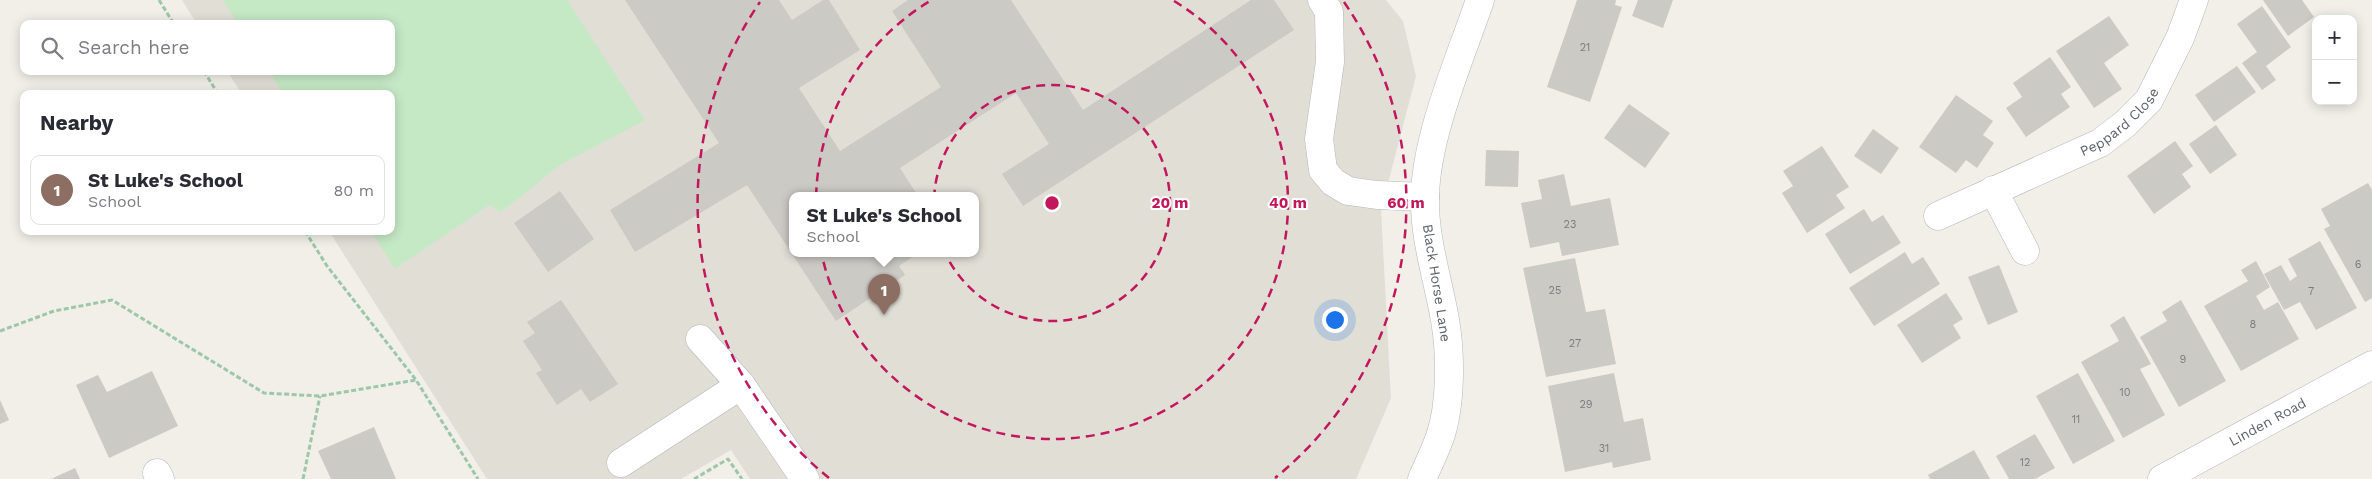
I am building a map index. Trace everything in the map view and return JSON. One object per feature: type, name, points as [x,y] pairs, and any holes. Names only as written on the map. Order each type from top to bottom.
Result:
[{"type":"street","points":[[1322,0],[1329,12],[1330,62],[1320,139],[1323,170],[1332,182],[1348,191],[1376,195],[1425,197]]},
{"type":"street","name":"Black Horse Lane","points":[[1422,479],[1440,436],[1447,404],[1449,362],[1446,322],[1428,240],[1425,197],[1433,139],[1480,0]]},
{"type":"street","name":"Peppard Close","points":[[1938,216],[2100,143],[2125,124],[2149,100],[2180,38],[2194,0]]},
{"type":"street","points":[[1993,190],[2025,251]]},
{"type":"street","points":[[700,339],[741,385],[805,479]]},
{"type":"street","name":"Linden Road","points":[[2162,479],[2372,366]]},
{"type":"street","points":[[621,463],[741,385]]},
{"type":"path","points":[[159,0],[172,20]]},
{"type":"path","points":[[206,75],[216,90]]},
{"type":"path","points":[[308,235],[327,266],[416,380],[478,479]]},
{"type":"path","points":[[0,332],[54,311],[112,300],[264,393],[320,396],[416,380]]},
{"type":"path","points":[[303,479],[320,396]]},
{"type":"path","points":[[694,479],[728,460],[742,479]]},
{"type":"shaded area","points":[[182,0],[1386,0],[1403,21],[1416,76],[1381,210],[1391,398],[1356,479],[750,479],[731,450],[681,479],[487,479],[332,235],[395,235],[395,90],[239,90],[230,75],[395,75],[395,20],[194,20]]},
{"type":"green space","points":[[223,0],[567,0],[645,120],[560,165],[501,212],[489,205],[395,269],[374,235],[395,235],[395,90],[281,90],[271,75],[395,75],[395,20],[236,20]]},
{"type":"building","points":[[625,0],[779,0],[792,20],[823,0],[829,0],[860,50],[799,88],[840,151],[941,87],[892,11],[908,0],[1011,0],[1083,110],[1251,0],[1274,0],[1294,30],[1023,206],[1002,174],[1049,144],[1016,93],[900,168],[915,192],[789,192],[789,249],[747,185],[635,252],[610,210],[719,143]]},
{"type":"building","points":[[1577,0],[1616,0],[1615,5],[1622,7],[1590,102],[1547,87]]},
{"type":"building","points":[[1638,0],[1673,0],[1663,28],[1632,16]]},
{"type":"building","points":[[2263,0],[2302,0],[2313,15],[2312,18],[2288,36]]},
{"type":"building","points":[[2262,6],[2291,47],[2266,66],[2276,80],[2262,90],[2242,63],[2257,52],[2237,24]]},
{"type":"building","points":[[2109,16],[2129,45],[2104,63],[2122,89],[2094,108],[2056,51]]},
{"type":"building","points":[[2050,57],[2071,87],[2061,94],[2070,107],[2026,137],[2006,108],[2022,97],[2013,83]]},
{"type":"building","points":[[2237,66],[2256,92],[2214,122],[2195,95]]},
{"type":"building","points":[[1956,95],[1993,121],[1983,135],[1994,143],[1977,168],[1966,160],[1956,173],[1919,147]]},
{"type":"building","points":[[1629,104],[1670,133],[1645,168],[1604,138]]},
{"type":"building","points":[[2216,125],[2237,155],[2210,174],[2189,144]]},
{"type":"building","points":[[1873,129],[1899,148],[1881,174],[1854,156]]},
{"type":"building","points":[[2175,141],[2193,166],[2182,174],[2191,187],[2154,214],[2127,176]]},
{"type":"building","points":[[1822,146],[1849,187],[1836,195],[1845,208],[1807,233],[1782,193],[1793,186],[1783,171]]},
{"type":"building","points":[[1486,150],[1519,151],[1518,187],[1485,186]]},
{"type":"building","points":[[1564,174],[1571,206],[1610,198],[1619,245],[1562,256],[1559,242],[1530,248],[1521,203],[1542,199],[1538,180]]},
{"type":"building","points":[[2368,183],[2372,190],[2372,298],[2365,302],[2324,229],[2330,226],[2321,209]]},
{"type":"building","points":[[560,191],[594,239],[548,272],[514,223]]},
{"type":"building","points":[[1864,209],[1872,222],[1883,215],[1901,243],[1850,274],[1825,234]]},
{"type":"building","points":[[2320,241],[2357,308],[2316,330],[2300,302],[2284,310],[2264,274],[2281,265],[2290,281],[2297,276],[2288,259]]},
{"type":"building","points":[[1905,252],[1912,264],[1923,257],[1940,284],[1874,326],[1849,288]]},
{"type":"building","points":[[794,257],[912,257],[899,266],[905,275],[836,321]]},
{"type":"building","points":[[1575,258],[1586,312],[1605,309],[1616,364],[1546,377],[1523,268]]},
{"type":"building","points":[[2256,261],[2270,287],[2256,296],[2264,310],[2278,302],[2299,339],[2241,371],[2204,306],[2248,281],[2241,270]]},
{"type":"building","points":[[1999,265],[2018,312],[1988,325],[1968,277]]},
{"type":"building","points":[[1946,293],[1963,319],[1953,325],[1961,338],[1922,363],[1897,325]]},
{"type":"building","points":[[561,300],[618,384],[590,402],[581,389],[557,405],[536,373],[542,370],[523,341],[535,333],[527,322]]},
{"type":"building","points":[[2181,300],[2226,381],[2179,407],[2140,337],[2167,321],[2162,312]]},
{"type":"building","points":[[2124,316],[2151,364],[2140,369],[2165,415],[2123,438],[2081,362],[2119,341],[2110,325]]},
{"type":"building","points":[[152,371],[178,426],[109,458],[76,385],[98,375],[107,392]]},
{"type":"building","points":[[1614,373],[1624,422],[1643,418],[1651,460],[1613,468],[1612,462],[1565,472],[1548,386]]},
{"type":"building","points":[[2078,373],[2115,441],[2073,464],[2036,396]]},
{"type":"building","points":[[0,400],[9,420],[0,424]]},
{"type":"building","points":[[374,427],[396,479],[331,479],[318,451]]},
{"type":"building","points":[[2035,434],[2055,468],[2035,479],[2009,479],[1996,456]]},
{"type":"building","points":[[1974,450],[1990,479],[1930,479],[1928,475]]},
{"type":"building","points":[[75,468],[80,479],[51,479]]},
{"type":"place","name":"St Luke's School","points":[[884,315]]}]
